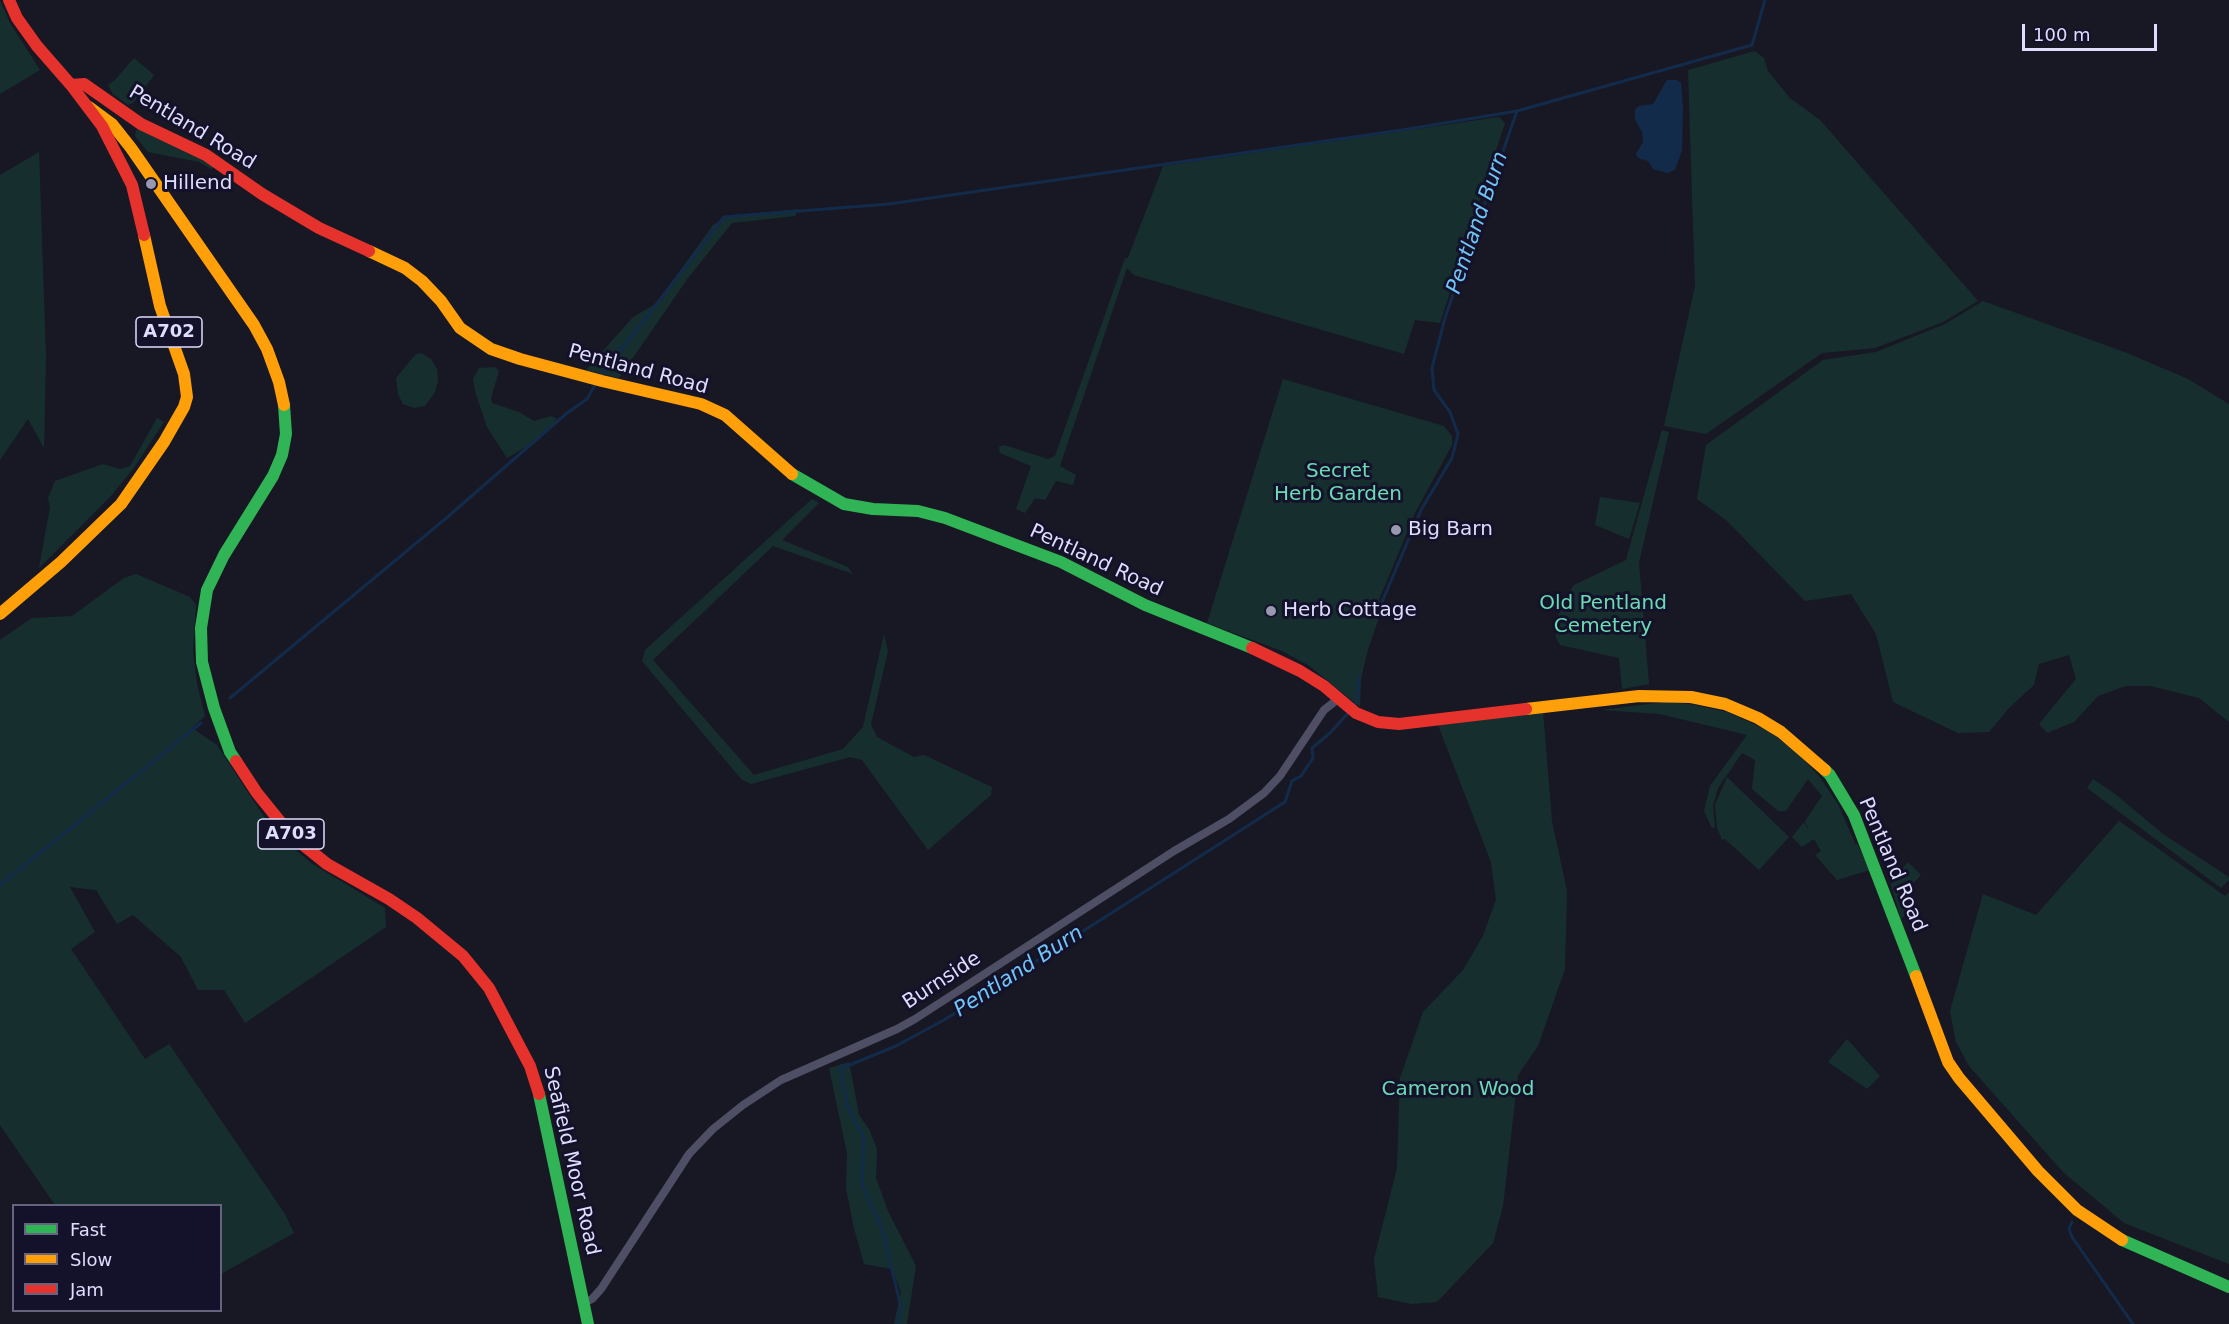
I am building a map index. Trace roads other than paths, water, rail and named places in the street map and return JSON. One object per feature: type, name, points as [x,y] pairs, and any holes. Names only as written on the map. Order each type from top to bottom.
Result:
[{"type":"main road","name":"A702","points":[[0,614],[88,538],[121,504],[164,442],[184,408],[187,397],[184,374],[157,296],[132,185],[102,126],[37,46],[17,18],[9,0]]},
{"type":"main road","name":"Pentland Road","points":[[71,85],[84,84],[141,124],[207,155],[262,194],[320,228],[405,268],[422,281],[460,328],[491,349],[598,380],[701,404],[725,415],[786,471],[844,504],[866,509],[918,511],[945,518],[1061,562],[1144,605],[1268,654],[1324,686],[1347,706],[1378,722],[1399,724],[1639,696],[1691,697],[1725,704],[1758,718],[1781,732],[1830,775],[1854,815],[1896,919],[1940,1042],[1948,1062],[1959,1078],[2038,1171],[2078,1210],[2129,1245],[2229,1287]]},
{"type":"main road","name":"Seafield Moor Road","points":[[88,106],[112,124],[131,148],[254,325],[267,349],[279,382],[285,409],[286,434],[282,455],[273,476],[224,555],[207,590],[201,628],[202,662],[213,708],[230,752],[256,793],[291,835],[327,864],[389,899],[417,918],[464,956],[489,988],[530,1066],[541,1101],[588,1324]]},
{"type":"street","name":"Burnside","points":[[584,1303],[592,1299],[601,1289],[689,1154],[728,1117],[781,1080],[915,1019],[1174,851],[1229,819],[1264,793],[1272,784],[1324,710],[1347,706]]},
{"type":"water","points":[[1667,80],[1677,80],[1681,83],[1683,109],[1682,150],[1675,170],[1667,173],[1653,169],[1648,161],[1638,158],[1636,154],[1643,142],[1642,132],[1635,119],[1635,110],[1639,106],[1653,104]]},
{"type":"waterway","name":"Pentland Burn","points":[[1382,602],[1421,510],[1452,458],[1458,434],[1450,412],[1434,390],[1432,368],[1445,318],[1517,111],[1752,45],[1765,0]]},
{"type":"waterway","points":[[600,377],[724,217],[889,204],[1402,130],[1517,111]]},
{"type":"waterway","points":[[230,698],[444,520],[567,413],[587,399],[596,383]]},
{"type":"waterway","name":"Pentland Burn","points":[[1354,705],[1357,701],[1359,676]]},
{"type":"waterway","name":"Pentland Burn","points":[[898,1324],[901,1307],[882,1229],[862,1184],[864,1138],[848,1107],[840,1069],[896,1046],[944,1020],[1285,802],[1292,781],[1301,776],[1313,758],[1312,748],[1330,733],[1350,711]]},
{"type":"waterway","points":[[0,885],[201,723]]},
{"type":"waterway","points":[[2072,1222],[2069,1229],[2072,1237],[2133,1324]]},
{"type":"place","name":"Hillend","points":[[151,184]]},
{"type":"place","name":"Big Barn","points":[[1396,530]]},
{"type":"place","name":"Herb Cottage","points":[[1271,611]]},
{"type":"park label","name":"Secret Herb Garden","points":[[1338,484]]},
{"type":"park label","name":"Old Pentland Cemetery","points":[[1603,616]]},
{"type":"park label","name":"Cameron Wood","points":[[1458,1090]]}]
